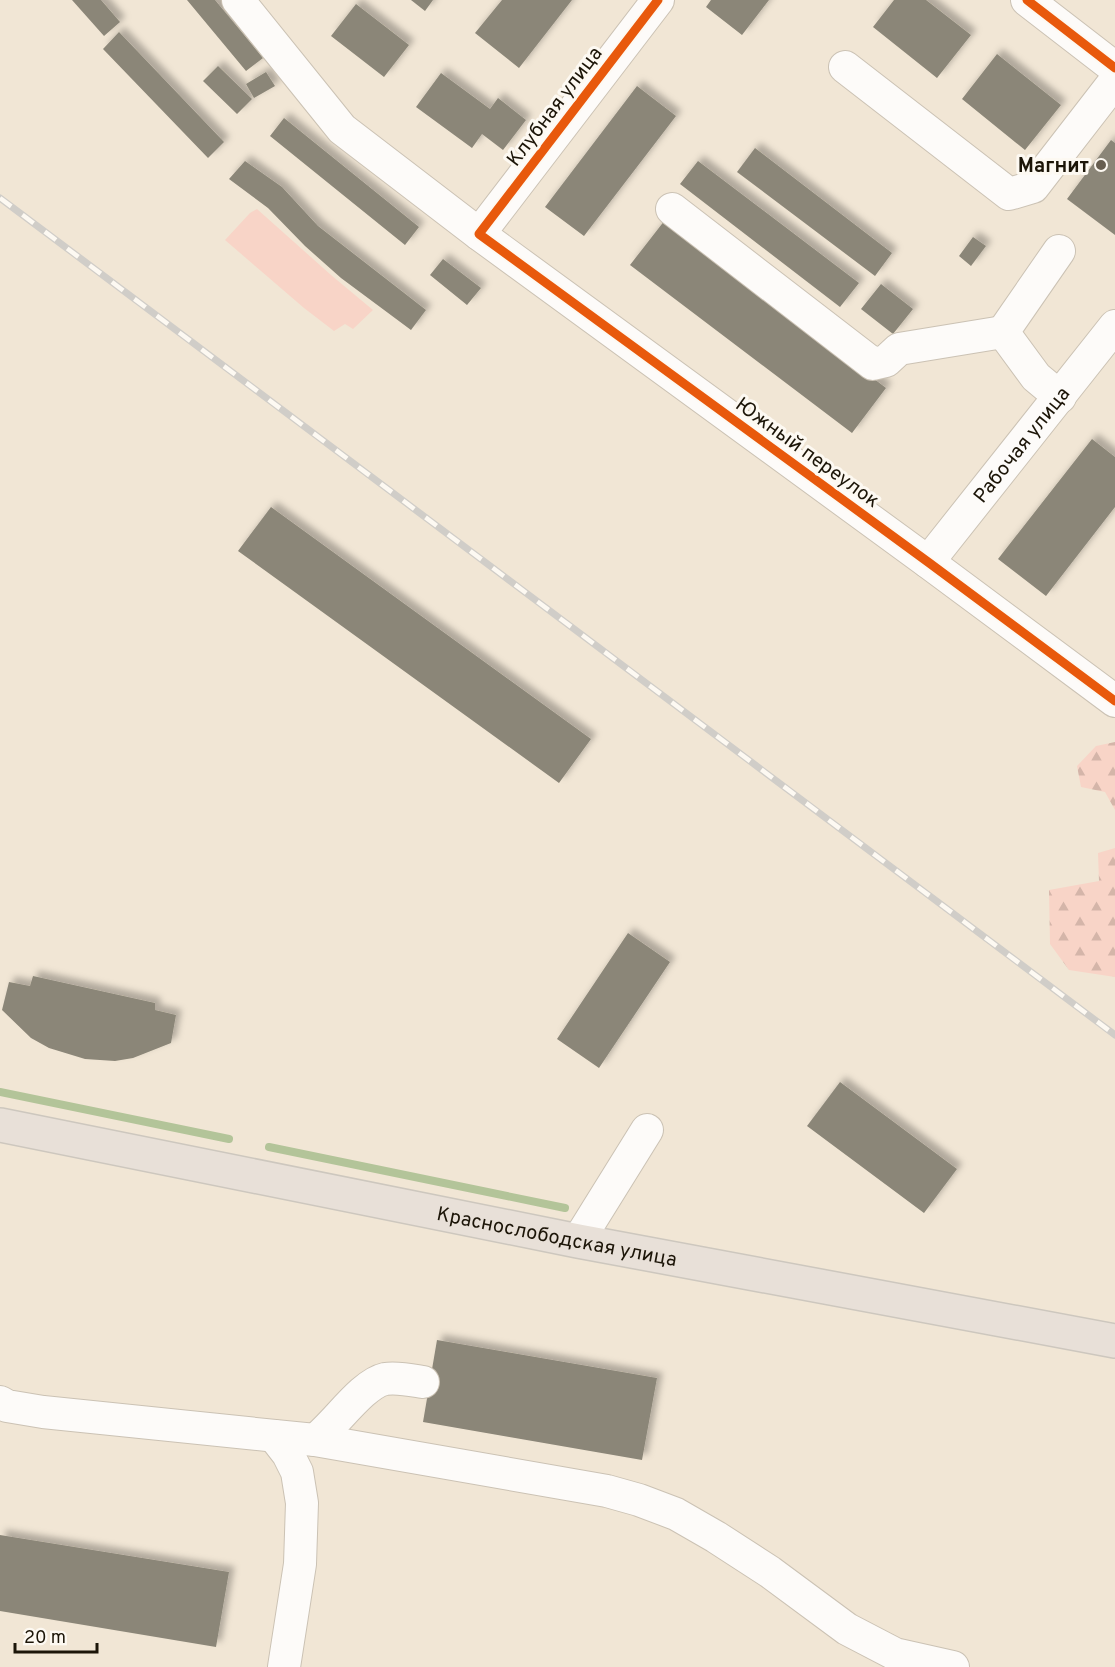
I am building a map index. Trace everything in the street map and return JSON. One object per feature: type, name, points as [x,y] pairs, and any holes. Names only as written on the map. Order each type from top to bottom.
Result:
[{"type":"main road","name":"Краснослободская улица","points":[[0,1125],[578,1241],[1115,1341]]},
{"type":"street","name":"Южный переулок","points":[[238,0],[342,129],[479,234],[1115,701]]},
{"type":"street","name":"Клубная улица","points":[[479,234],[658,0]]},
{"type":"street","points":[[1027,0],[1115,68]]},
{"type":"street","points":[[845,67],[1009,194],[1033,187],[1115,81]]},
{"type":"street","points":[[672,209],[873,364],[886,362],[898,349],[1003,332],[1059,251]]},
{"type":"street","name":"Рабочая улица","points":[[928,562],[1115,326]]},
{"type":"street","points":[[1003,332],[1036,377],[1059,397]]},
{"type":"street","points":[[578,1241],[647,1130]]},
{"type":"street","points":[[315,1440],[329,1430],[369,1387],[385,1379],[423,1382]]},
{"type":"street","points":[[0,1402],[7,1406],[43,1412],[315,1440],[607,1491],[676,1514],[717,1537],[770,1572],[847,1629],[895,1654],[954,1667]]},
{"type":"street","points":[[274,1436],[288,1454],[297,1472],[302,1503],[300,1564],[284,1667]]},
{"type":"green space","points":[[257,209],[373,310],[353,329],[345,324],[334,331],[225,240],[250,213]]},
{"type":"green space","points":[[1115,742],[1115,810],[1105,792],[1081,787],[1077,766],[1096,746]]},
{"type":"green space","points":[[1115,848],[1115,977],[1069,970],[1050,944],[1049,890],[1099,881],[1098,853]]},
{"type":"building","points":[[72,0],[101,0],[120,22],[104,36]]},
{"type":"building","points":[[187,0],[215,0],[263,58],[246,71]]},
{"type":"building","points":[[411,0],[433,0],[425,11]]},
{"type":"building","points":[[502,0],[572,0],[519,68],[475,33]]},
{"type":"building","points":[[711,0],[769,0],[742,35],[706,7]]},
{"type":"building","points":[[894,0],[926,0],[971,35],[937,78],[873,27]]},
{"type":"building","points":[[356,4],[409,45],[384,77],[331,36]]},
{"type":"building","points":[[119,32],[224,142],[208,158],[103,49]]},
{"type":"building","points":[[997,54],[1061,105],[1025,150],[962,99]]},
{"type":"building","points":[[218,66],[252,99],[237,114],[203,81]]},
{"type":"building","points":[[266,72],[275,86],[254,98],[246,84]]},
{"type":"building","points":[[441,73],[490,109],[498,98],[526,120],[503,150],[482,134],[472,148],[416,107]]},
{"type":"building","points":[[637,86],[676,116],[584,236],[545,207]]},
{"type":"building","points":[[284,118],[419,227],[405,245],[270,136]]},
{"type":"building","points":[[1111,140],[1115,143],[1115,235],[1067,199]]},
{"type":"building","points":[[755,148],[892,253],[875,276],[737,172]]},
{"type":"building","points":[[245,161],[282,187],[318,226],[426,310],[411,330],[341,278],[305,246],[268,208],[229,179]]},
{"type":"building","points":[[698,161],[859,283],[840,307],[680,184]]},
{"type":"building","points":[[665,220],[886,388],[852,433],[630,265]]},
{"type":"building","points":[[973,237],[986,246],[971,266],[959,256]]},
{"type":"building","points":[[443,259],[481,288],[467,305],[430,275]]},
{"type":"building","points":[[881,284],[913,309],[893,334],[861,309]]},
{"type":"building","points":[[1092,439],[1115,457],[1115,507],[1046,596],[998,559]]},
{"type":"building","points":[[271,507],[591,739],[559,783],[238,551]]},
{"type":"building","points":[[628,933],[670,962],[599,1068],[557,1039]]},
{"type":"building","points":[[33,976],[155,1003],[155,1010],[176,1015],[171,1043],[133,1058],[115,1061],[85,1059],[49,1048],[31,1038],[2,1010],[9,982],[30,986]]},
{"type":"building","points":[[840,1082],[957,1169],[924,1213],[807,1126]]},
{"type":"building","points":[[437,1340],[657,1378],[642,1460],[423,1422]]},
{"type":"building","points":[[0,1535],[229,1572],[216,1647],[0,1611]]},
{"type":"waterway","points":[[0,1092],[229,1139]]},
{"type":"waterway","points":[[269,1147],[565,1208]]},
{"type":"railway","points":[[0,198],[1115,1035]]},
{"type":"cycle path","points":[[658,0],[479,234],[1115,701]]},
{"type":"cycle path","points":[[1027,0],[1115,68]]},
{"type":"place","name":"Магнит","points":[[1101,165]]}]
